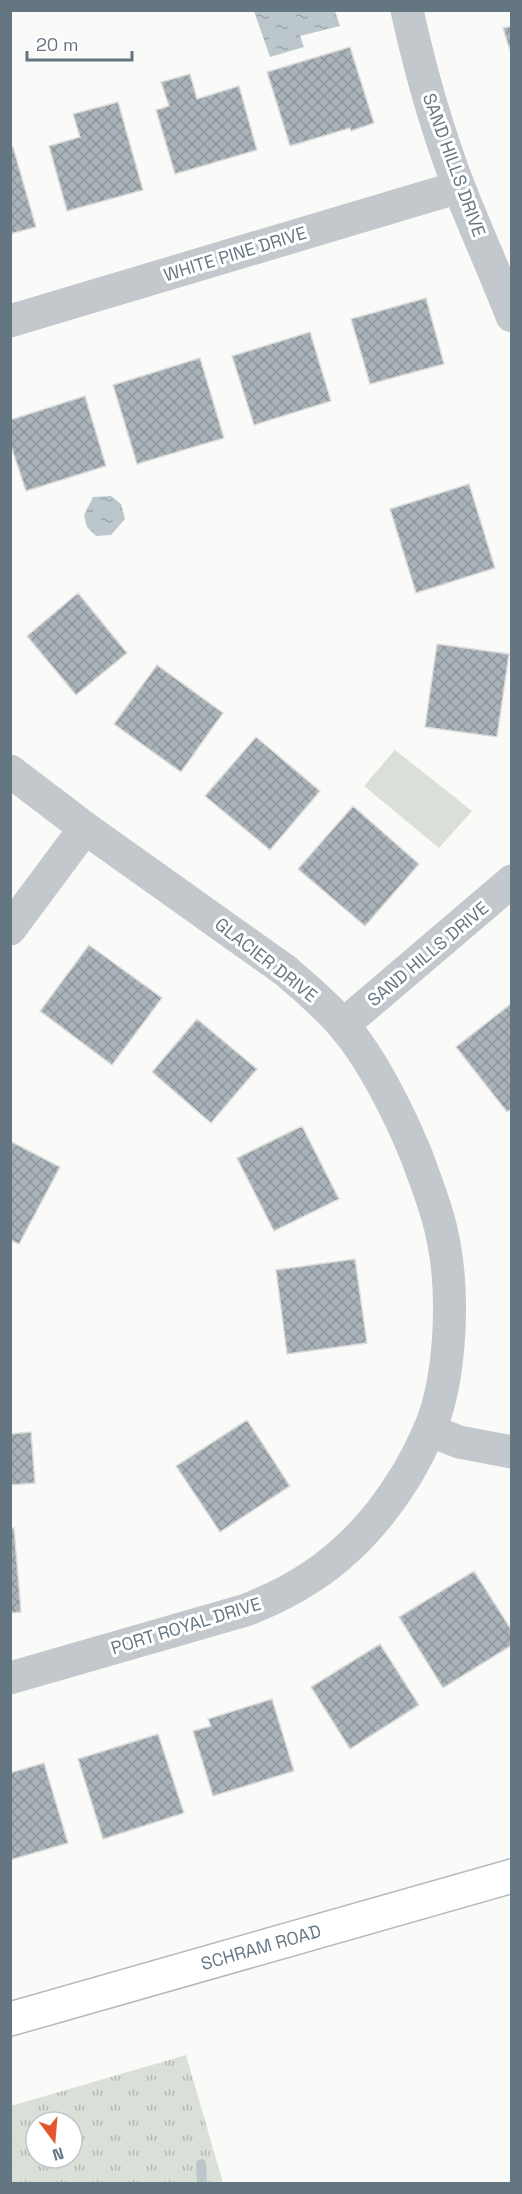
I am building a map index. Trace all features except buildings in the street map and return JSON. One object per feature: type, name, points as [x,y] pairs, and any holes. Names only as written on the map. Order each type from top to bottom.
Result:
[{"type":"main road","name":"SCHRAM ROAD","points":[[10,2019],[512,1876]]},
{"type":"street","name":"SAND HILLS DRIVE","points":[[407,10],[429,98],[459,187],[512,316]]},
{"type":"street","name":"WHITE PINE DRIVE","points":[[10,321],[459,187]]},
{"type":"street","name":"GLACIER DRIVE","points":[[10,771],[85,828],[286,971],[314,995],[343,1025],[378,1078],[408,1136],[435,1207],[444,1243],[448,1280],[446,1354],[440,1392],[429,1430]]},
{"type":"street","points":[[10,929],[85,828]]},
{"type":"street","name":"SAND HILLS DRIVE","points":[[343,1025],[512,881]]},
{"type":"street","points":[[429,1430],[459,1442],[512,1452]]},
{"type":"street","name":"PORT ROYAL DRIVE","points":[[10,1678],[236,1613],[281,1595],[312,1577],[343,1553],[373,1522],[404,1478],[429,1430]]},
{"type":"green space","points":[[395,750],[472,811],[439,848],[364,786]]},
{"type":"green space","points":[[186,2055],[223,2183],[11,2183],[11,2106]]},
{"type":"water","points":[[254,11],[335,11],[340,26],[300,36],[304,47],[270,57]]},
{"type":"water","points":[[111,496],[121,504],[125,519],[111,535],[96,536],[87,527],[84,515],[93,497]]},
{"type":"waterway","points":[[201,2164],[202,2184]]}]
